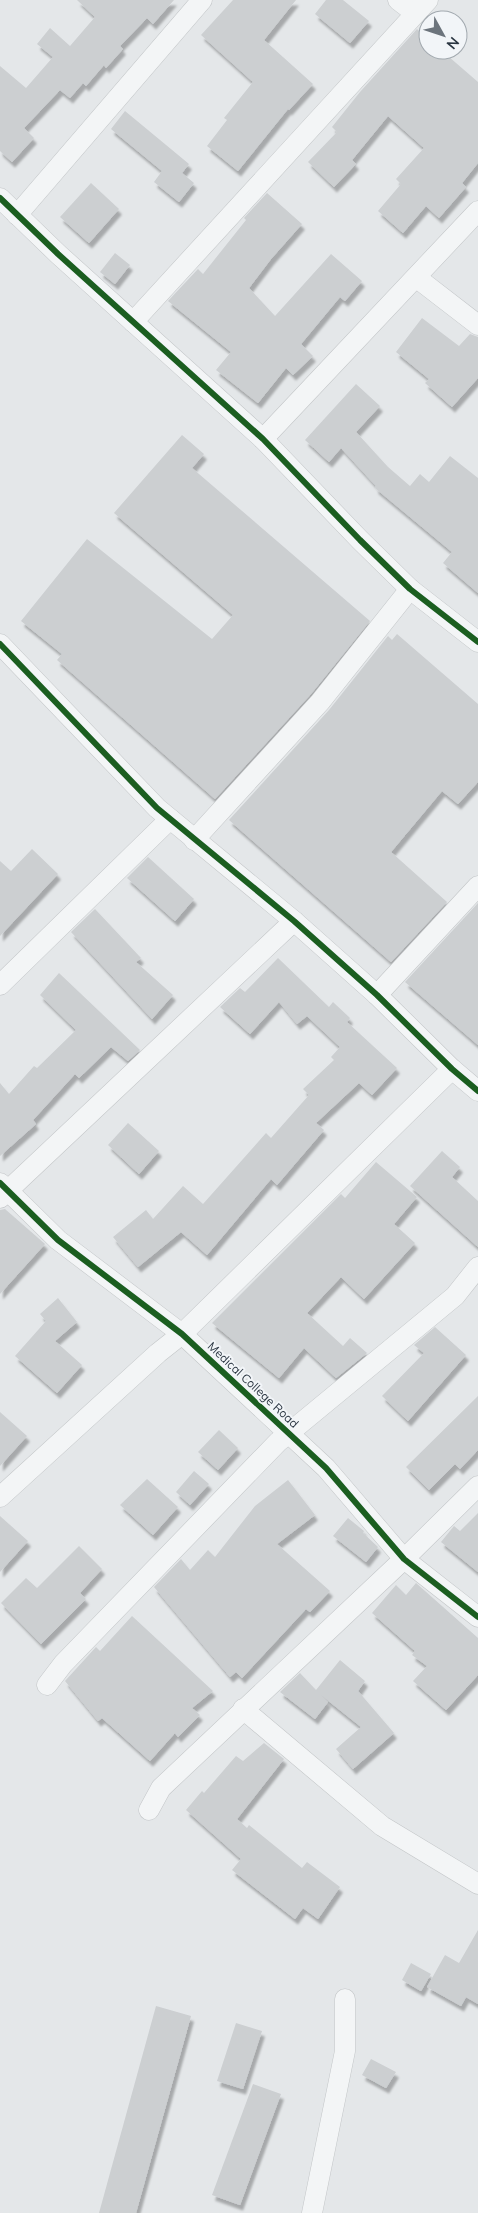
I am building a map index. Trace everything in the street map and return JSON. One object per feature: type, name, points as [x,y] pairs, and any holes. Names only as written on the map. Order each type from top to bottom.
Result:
[{"type":"street","points":[[17,214],[202,0]]},
{"type":"street","points":[[133,322],[421,6],[398,0]]},
{"type":"street","points":[[0,198],[133,322],[263,439],[410,589],[478,642]]},
{"type":"street","points":[[263,439],[478,211]]},
{"type":"street","points":[[416,278],[478,325]]},
{"type":"street","points":[[194,840],[320,702],[410,589]]},
{"type":"street","points":[[0,644],[157,808],[294,921],[377,995],[452,1069],[478,1090]]},
{"type":"street","points":[[0,985],[170,819]]},
{"type":"street","points":[[377,995],[478,886]]},
{"type":"street","points":[[2,1191],[294,921]]},
{"type":"street","points":[[0,1497],[158,1353],[182,1334],[452,1069]]},
{"type":"street","name":"Medical College Road","points":[[2,1191],[58,1240],[182,1334],[326,1468],[404,1559],[478,1617]]},
{"type":"street","points":[[47,1685],[63,1664],[289,1433],[455,1296],[478,1267]]},
{"type":"street","points":[[149,1810],[161,1788],[404,1559],[478,1486]]},
{"type":"street","points":[[243,1709],[382,1826],[478,1884]]},
{"type":"street","points":[[312,2213],[345,2051],[345,1999]]},
{"type":"building","points":[[77,0],[174,0],[153,24],[147,18],[120,46],[123,49],[106,68],[104,65],[86,86],[83,83],[70,98],[60,90],[24,128],[34,138],[12,162],[0,151],[0,66],[26,88],[53,57],[37,44],[50,28],[70,46],[95,17]]},
{"type":"building","points":[[233,0],[296,0],[264,40],[313,84],[288,109],[238,171],[207,146],[227,120],[224,118],[253,82],[201,35]]},
{"type":"building","points":[[326,0],[343,0],[369,21],[350,43],[315,14]]},
{"type":"building","points":[[417,29],[418,60],[453,60],[478,82],[478,163],[462,183],[466,187],[439,218],[426,206],[403,233],[378,211],[401,184],[396,179],[424,148],[388,116],[352,160],[356,164],[334,187],[308,162],[337,132],[332,127],[360,92]]},
{"type":"building","points":[[125,111],[189,164],[182,173],[194,183],[179,202],[154,182],[162,171],[111,129]]},
{"type":"building","points":[[91,183],[119,209],[89,243],[60,217]]},
{"type":"building","points":[[267,193],[302,224],[271,259],[249,288],[275,316],[331,254],[362,281],[345,301],[340,297],[301,344],[313,356],[293,375],[286,368],[258,403],[216,370],[231,352],[168,301],[198,269],[203,274],[246,220],[244,218]]},
{"type":"building","points":[[115,253],[130,265],[115,284],[100,272]]},
{"type":"building","points":[[422,318],[459,346],[470,334],[478,337],[478,378],[452,407],[425,383],[429,379],[396,352]]},
{"type":"building","points":[[356,384],[380,406],[356,432],[388,467],[410,486],[420,474],[429,482],[450,456],[478,478],[478,593],[443,563],[452,552],[375,488],[376,486],[341,448],[329,462],[305,440]]},
{"type":"building","points":[[182,435],[204,454],[192,468],[370,621],[311,694],[215,799],[57,660],[62,654],[21,621],[87,539],[212,639],[233,615],[114,513]]},
{"type":"building","points":[[397,634],[478,704],[478,782],[458,804],[442,791],[391,852],[447,902],[391,962],[229,820],[329,710],[388,636],[392,640]]},
{"type":"building","points":[[32,849],[58,874],[0,936],[0,861],[11,871]]},
{"type":"building","points":[[148,857],[194,899],[175,921],[127,878]]},
{"type":"building","points":[[478,903],[478,1045],[405,982]]},
{"type":"building","points":[[95,909],[141,958],[136,962],[173,995],[152,1019],[71,932]]},
{"type":"building","points":[[278,958],[329,1007],[333,1002],[350,1018],[347,1022],[397,1068],[372,1095],[359,1083],[316,1123],[324,1130],[277,1185],[271,1179],[207,1255],[181,1232],[138,1267],[113,1237],[146,1210],[153,1219],[183,1186],[203,1204],[266,1133],[271,1138],[309,1095],[303,1089],[334,1060],[331,1057],[340,1047],[307,1016],[297,1024],[279,1002],[250,1034],[220,1007],[240,988],[245,992]]},
{"type":"building","points":[[59,973],[140,1050],[128,1061],[111,1047],[79,1078],[75,1074],[33,1120],[36,1124],[0,1156],[0,1083],[9,1094],[34,1066],[37,1068],[76,1030],[40,995]]},
{"type":"building","points":[[128,1123],[159,1151],[139,1174],[108,1145]]},
{"type":"building","points":[[442,1151],[460,1167],[452,1177],[478,1201],[478,1247],[410,1186]]},
{"type":"building","points":[[376,1162],[417,1197],[394,1224],[415,1243],[364,1299],[341,1277],[307,1313],[343,1346],[350,1338],[367,1353],[336,1378],[304,1348],[279,1378],[212,1323],[341,1194],[345,1198]]},
{"type":"building","points":[[5,1209],[45,1244],[0,1294],[0,1210]]},
{"type":"building","points":[[58,1298],[77,1322],[55,1341],[82,1365],[57,1393],[15,1356],[46,1321],[40,1314]]},
{"type":"building","points":[[435,1327],[466,1355],[408,1421],[382,1396],[424,1353],[414,1345]]},
{"type":"building","points":[[478,1396],[478,1450],[460,1469],[455,1464],[429,1490],[406,1467]]},
{"type":"building","points":[[0,1412],[27,1436],[0,1466]]},
{"type":"building","points":[[219,1430],[238,1448],[218,1470],[198,1452]]},
{"type":"building","points":[[194,1471],[209,1484],[190,1505],[176,1492]]},
{"type":"building","points":[[147,1479],[178,1507],[153,1535],[120,1505]]},
{"type":"building","points":[[288,1480],[315,1515],[277,1544],[330,1591],[310,1612],[306,1609],[242,1678],[236,1672],[230,1677],[154,1587],[181,1559],[190,1570],[208,1550],[215,1557],[255,1506]]},
{"type":"building","points":[[478,1513],[478,1572],[441,1542],[454,1526],[460,1531]]},
{"type":"building","points":[[0,1516],[28,1541],[0,1572]]},
{"type":"building","points":[[348,1518],[364,1531],[363,1533],[378,1547],[366,1562],[333,1536]]},
{"type":"building","points":[[79,1546],[102,1569],[80,1593],[86,1599],[41,1644],[1,1603],[26,1578],[37,1588]]},
{"type":"building","points":[[416,1583],[478,1638],[478,1675],[446,1710],[413,1681],[427,1666],[412,1655],[415,1651],[372,1613],[396,1585],[406,1595]]},
{"type":"building","points":[[132,1616],[213,1691],[192,1708],[200,1715],[178,1737],[175,1733],[150,1761],[102,1718],[98,1721],[65,1681],[96,1647],[100,1651]]},
{"type":"building","points":[[340,1660],[365,1681],[358,1691],[394,1733],[353,1769],[336,1749],[361,1727],[321,1695],[328,1702],[315,1719],[280,1692],[300,1673],[316,1690]]},
{"type":"building","points":[[264,1743],[284,1759],[237,1819],[247,1828],[249,1825],[302,1868],[307,1862],[340,1887],[318,1919],[303,1908],[295,1919],[232,1870],[241,1859],[186,1810],[202,1791],[204,1793],[236,1756],[243,1761]]},
{"type":"building","points":[[478,1930],[478,2004],[466,1997],[461,2006],[427,1987],[445,1955],[459,1963]]},
{"type":"building","points":[[411,1963],[431,1974],[421,1991],[402,1980]]},
{"type":"building","points":[[156,2006],[191,2016],[136,2213],[99,2213]]},
{"type":"building","points":[[236,2023],[262,2031],[243,2089],[217,2081]]},
{"type":"building","points":[[371,2059],[396,2072],[386,2088],[362,2075]]},
{"type":"building","points":[[253,2084],[281,2094],[240,2205],[212,2195]]},
{"type":"cycle path","points":[[0,198],[58,254],[263,439],[410,589],[478,642]]},
{"type":"cycle path","points":[[0,644],[157,808],[294,921],[377,995],[452,1069],[478,1091]]},
{"type":"cycle path","points":[[0,1183],[58,1240],[182,1334],[326,1468],[404,1559],[478,1617]]}]
